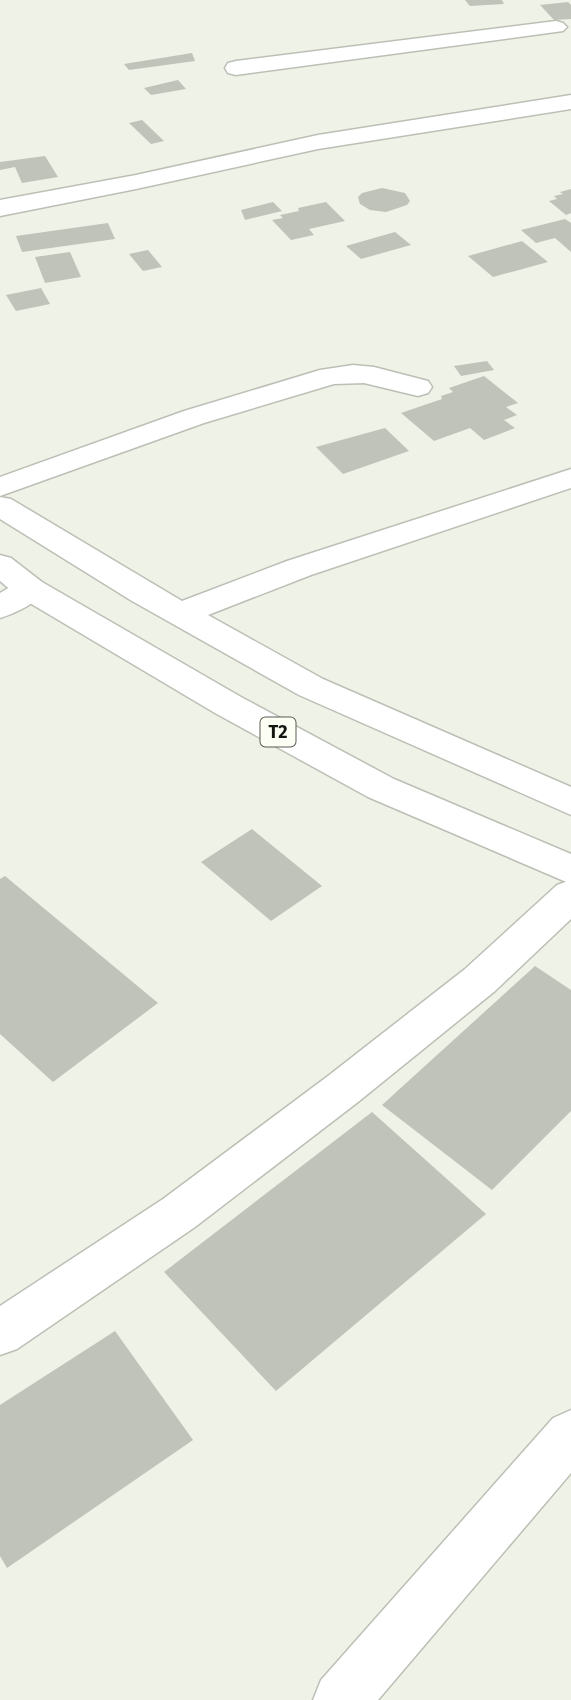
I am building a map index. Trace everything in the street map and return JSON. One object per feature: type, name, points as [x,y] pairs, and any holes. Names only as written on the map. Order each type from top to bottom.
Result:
[{"type":"main road","points":[[542,9],[564,35]]},
{"type":"main road","points":[[236,68],[564,35]]},
{"type":"main road","points":[[0,208],[136,182],[318,142],[571,102]]},
{"type":"main road","points":[[0,487],[194,417],[330,376],[347,372],[367,373],[418,387]]},
{"type":"main road","points":[[181,614],[299,568],[571,478]]},
{"type":"main road","points":[[0,506],[181,614],[311,687],[571,802]]},
{"type":"main road","name":"T2","points":[[0,565],[15,598],[228,705],[381,788],[571,870]]},
{"type":"main road","points":[[0,1333],[179,1213],[343,1089],[480,980],[571,895]]},
{"type":"main road","points":[[341,1700],[571,1435]]},
{"type":"building","points":[[465,0],[502,0],[504,4],[470,6]]},
{"type":"building","points":[[568,2],[571,5],[571,19],[554,20],[540,5]]},
{"type":"building","points":[[192,53],[195,61],[129,70],[124,64]]},
{"type":"building","points":[[178,80],[186,89],[151,95],[144,88]]},
{"type":"building","points":[[142,120],[164,141],[151,144],[129,123]]},
{"type":"building","points":[[45,156],[58,177],[22,183],[15,167],[0,170],[0,162]]},
{"type":"building","points":[[382,188],[405,193],[410,201],[407,205],[386,212],[370,210],[360,204],[358,197],[362,193]]},
{"type":"building","points":[[571,189],[571,213],[566,215],[549,201],[557,199],[554,196],[563,194],[560,192]]},
{"type":"building","points":[[273,202],[282,211],[245,220],[241,210]]},
{"type":"building","points":[[326,202],[345,221],[309,229],[314,235],[291,240],[272,220],[283,218],[280,215],[299,211],[298,208]]},
{"type":"building","points":[[565,219],[571,223],[571,252],[555,238],[536,243],[521,230]]},
{"type":"building","points":[[108,223],[115,239],[22,252],[16,236]]},
{"type":"building","points":[[395,232],[411,245],[361,259],[346,246]]},
{"type":"building","points":[[522,241],[548,262],[493,277],[468,256]]},
{"type":"building","points":[[148,250],[162,267],[143,271],[129,254]]},
{"type":"building","points":[[70,252],[81,277],[45,283],[35,257]]},
{"type":"building","points":[[41,288],[50,304],[16,311],[6,295]]},
{"type":"building","points":[[487,361],[494,370],[461,376],[454,366]]},
{"type":"building","points":[[484,376],[518,403],[506,407],[517,415],[504,420],[515,428],[484,440],[470,428],[434,441],[401,413],[442,399],[441,396],[453,392],[449,388]]},
{"type":"building","points":[[385,428],[409,451],[343,474],[316,447]]},
{"type":"building","points":[[252,829],[322,886],[271,921],[201,862]]},
{"type":"building","points":[[5,876],[158,1003],[53,1082],[0,1034],[0,879]]},
{"type":"building","points":[[535,966],[571,990],[571,1111],[492,1190],[382,1105]]},
{"type":"building","points":[[372,1112],[486,1214],[276,1391],[164,1272]]},
{"type":"building","points":[[115,1331],[193,1440],[7,1568],[0,1556],[0,1405]]}]
